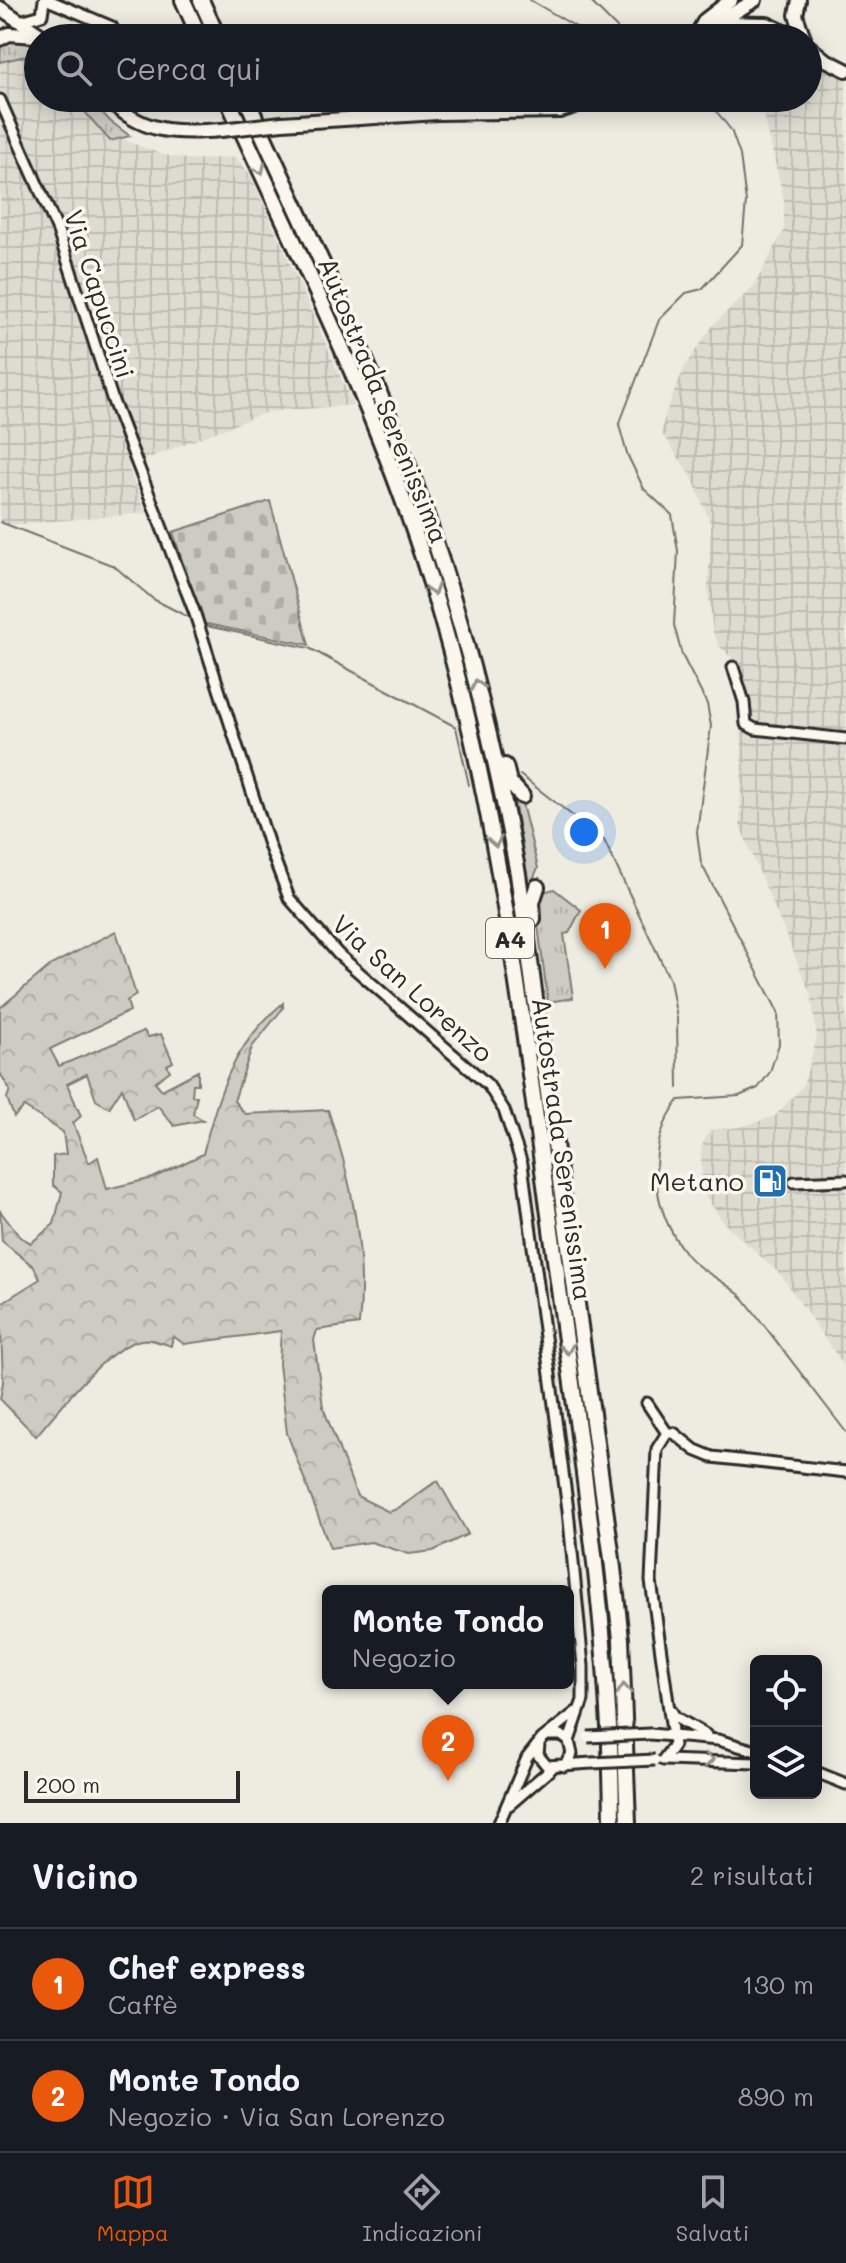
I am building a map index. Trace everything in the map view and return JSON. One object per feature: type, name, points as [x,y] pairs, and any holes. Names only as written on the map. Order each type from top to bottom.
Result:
[{"type":"highway","points":[[183,0],[194,24]]},
{"type":"highway","points":[[201,0],[212,24]]},
{"type":"highway","name":"Autostrada Serenissima","points":[[233,112],[385,451],[430,579],[474,734],[506,909],[593,1548],[609,1713],[612,1823]]},
{"type":"highway","name":"Autostrada Serenissima","points":[[252,112],[400,444],[455,604],[487,724],[518,874],[613,1572],[626,1718],[628,1823]]},
{"type":"highway","points":[[487,724],[509,782],[522,796]]},
{"type":"highway","points":[[534,987],[532,907],[537,887]]},
{"type":"main road","points":[[703,24],[731,0]]},
{"type":"main road","points":[[716,23],[757,0],[759,12],[767,24]]},
{"type":"main road","points":[[799,0],[796,15],[799,24]]},
{"type":"main road","points":[[7,15],[24,26]]},
{"type":"main road","points":[[716,23],[767,24]]},
{"type":"main road","points":[[0,39],[24,33]]},
{"type":"main road","points":[[822,57],[846,70]]},
{"type":"main road","points":[[122,112],[129,119],[158,131],[221,130],[282,123],[498,112]]},
{"type":"street","points":[[7,15],[42,15],[46,0],[105,24]]},
{"type":"street","name":"Via Capuccini","points":[[0,100],[58,231],[113,401],[153,505]]},
{"type":"street","name":"Via San Lorenzo","points":[[153,505],[194,611],[289,898],[338,954],[488,1085],[515,1136],[522,1164],[576,1585],[584,1690],[576,1712],[577,1737]]},
{"type":"street","points":[[733,667],[742,694],[746,724],[755,729],[846,739]]},
{"type":"street","points":[[794,1182],[846,1180]]},
{"type":"street","points":[[647,1403],[667,1433]]},
{"type":"street","points":[[667,1433],[674,1433],[695,1450],[712,1457],[846,1472]]},
{"type":"street","points":[[659,1760],[674,1745],[651,1581],[657,1449],[667,1433]]},
{"type":"street","points":[[653,1734],[665,1722],[668,1706]]},
{"type":"street","points":[[668,1706],[686,1725],[718,1740]]},
{"type":"street","points":[[500,1821],[521,1768],[546,1736],[576,1712]]},
{"type":"street","points":[[546,1736],[672,1734],[718,1740],[750,1749]]},
{"type":"street","points":[[564,1766],[577,1737]]},
{"type":"street","points":[[539,1744],[540,1759],[552,1768]]},
{"type":"street","points":[[500,1821],[514,1799],[552,1768],[659,1760],[750,1763]]},
{"type":"street","points":[[822,1774],[846,1784]]},
{"type":"shaded area","points":[[24,57],[24,112],[85,112],[110,141],[122,139],[163,155],[193,160],[236,157],[251,176],[353,405],[267,412],[128,466],[146,513],[9,525],[0,522],[0,62]]},
{"type":"shaded area","points":[[822,65],[846,78],[846,1369],[781,1275],[724,1223],[702,1191],[701,1148],[710,1130],[741,1127],[775,1116],[803,1086],[817,1037],[811,995],[740,826],[742,746],[734,660],[719,646],[713,632],[708,588],[711,525],[692,477],[661,432],[685,366],[714,324],[754,286],[784,230],[784,200],[763,112],[822,112]]},
{"type":"green space","points":[[13,37],[24,41],[24,56],[0,62],[1,43]]},
{"type":"green space","points":[[85,112],[102,112],[130,136],[110,141]]},
{"type":"green space","points":[[270,501],[309,645],[202,623],[173,532]]},
{"type":"green space","points":[[513,795],[522,804],[538,868],[529,888]]},
{"type":"green space","points":[[554,889],[581,910],[569,933],[564,934],[573,998],[548,1002],[535,903],[543,892]]},
{"type":"green space","points":[[116,931],[136,995],[127,1001],[130,1011],[50,1049],[59,1066],[144,1031],[148,1037],[161,1034],[173,1062],[167,1065],[170,1071],[155,1082],[162,1090],[198,1071],[198,1084],[193,1084],[192,1096],[197,1096],[193,1114],[203,1120],[174,1126],[158,1106],[134,1120],[122,1088],[109,1108],[96,1100],[87,1074],[67,1084],[81,1116],[73,1123],[89,1163],[98,1157],[107,1189],[153,1178],[203,1154],[230,1071],[252,1036],[283,1003],[283,1008],[252,1047],[234,1101],[245,1114],[328,1110],[336,1135],[355,1216],[361,1297],[359,1324],[317,1330],[314,1340],[323,1407],[357,1496],[389,1512],[438,1481],[468,1534],[433,1551],[409,1554],[371,1542],[330,1548],[287,1433],[279,1364],[281,1331],[184,1344],[173,1336],[171,1346],[145,1340],[127,1345],[84,1380],[36,1436],[0,1399],[3,1382],[0,1304],[40,1279],[34,1267],[2,1241],[0,1211],[20,1237],[31,1243],[54,1224],[62,1192],[53,1185],[53,1156],[66,1154],[63,1132],[24,1107],[14,1117],[7,1098],[10,1090],[0,1073],[0,1008],[51,965]]},
{"type":"waterway","points":[[530,0],[571,24]]},
{"type":"waterway","points":[[589,0],[613,24]]},
{"type":"waterway","points":[[717,112],[731,130],[740,155],[746,202],[742,245],[702,289],[686,293],[659,320],[619,425],[627,454],[644,489],[672,515],[678,551],[674,625],[682,655],[707,704],[711,726],[697,832],[701,863],[778,1012],[779,1044],[770,1072],[758,1088],[739,1096],[679,1100],[660,1137],[656,1177],[665,1217],[686,1254],[744,1299],[846,1432]]},
{"type":"waterway","points":[[0,522],[114,566],[153,599],[190,618]]},
{"type":"waterway","points":[[202,625],[309,648],[456,727],[469,785]]},
{"type":"waterway","points":[[520,775],[604,840],[670,980],[677,1019],[678,1088]]},
{"type":"place","name":"Chef express","points":[[605,969]]},
{"type":"place","name":"Metano","points":[[770,1181]]},
{"type":"place","name":"Monte Tondo","points":[[448,1781]]}]
